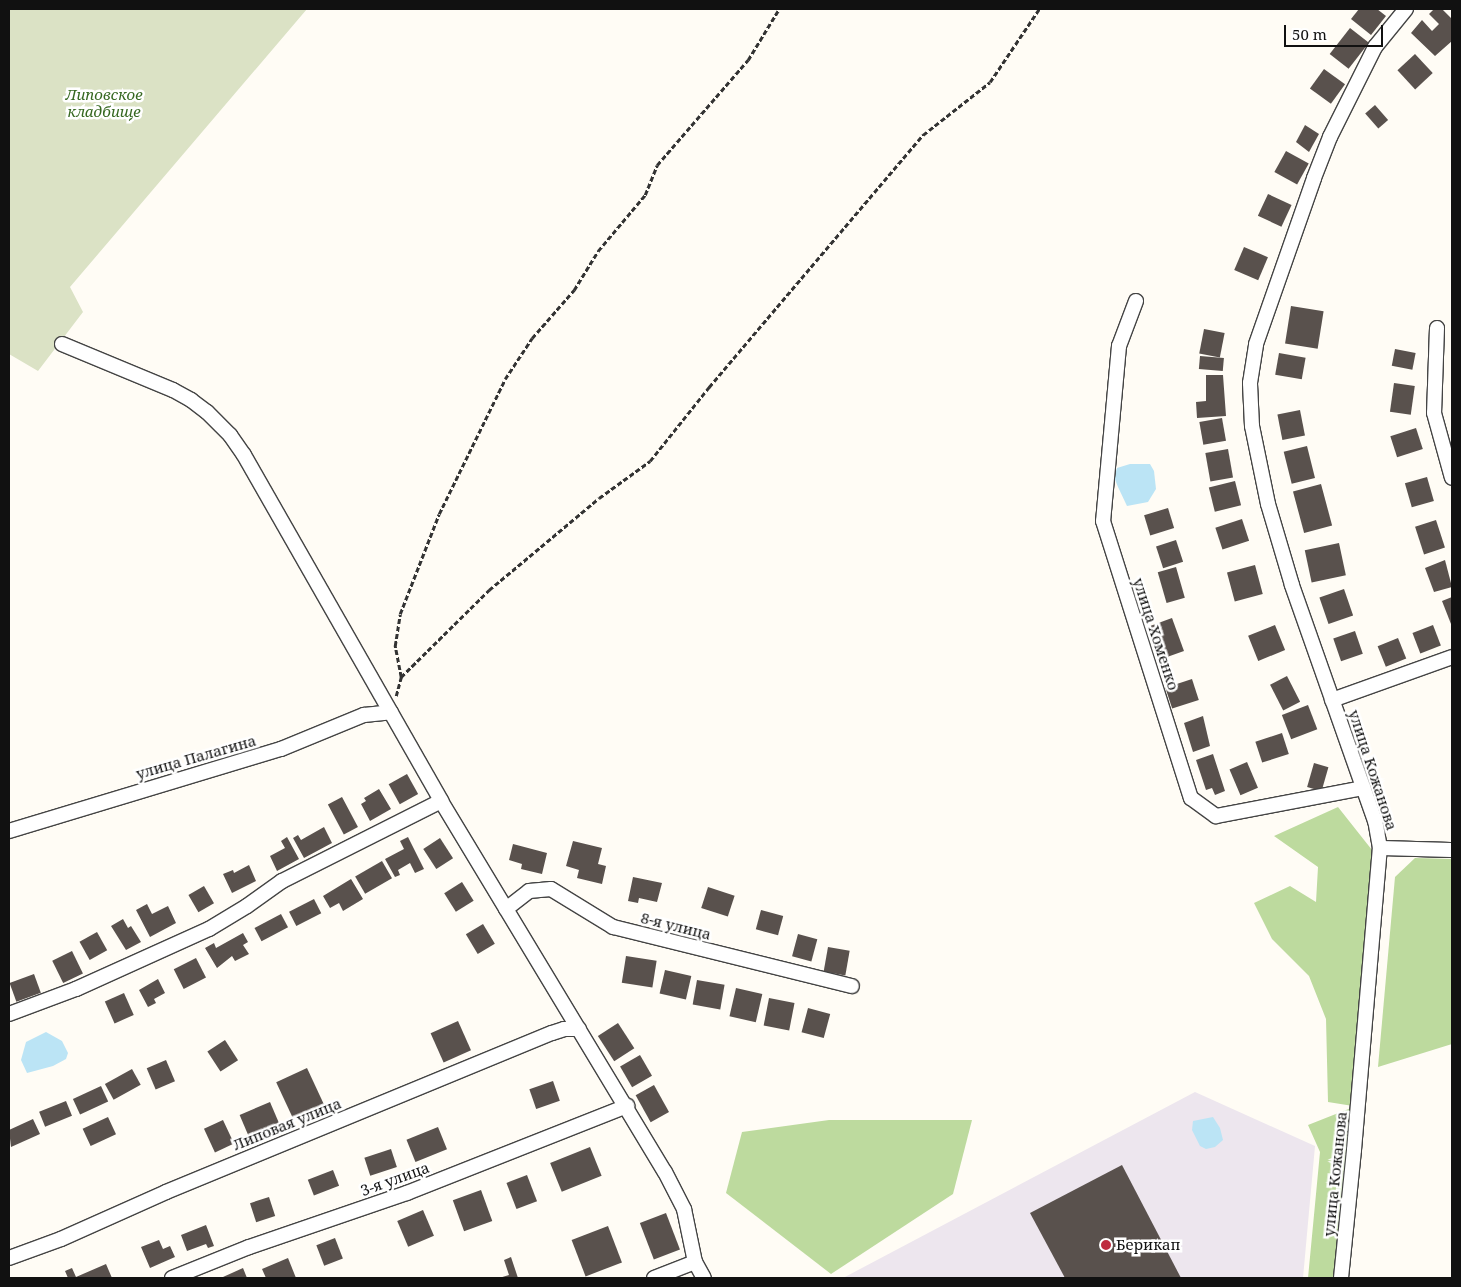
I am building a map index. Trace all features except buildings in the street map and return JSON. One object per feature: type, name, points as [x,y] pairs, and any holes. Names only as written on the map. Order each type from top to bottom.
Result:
[{"type":"street","name":"улица Кожанова","points":[[1341,1278],[1380,848],[1375,821],[1292,585],[1268,504],[1252,426],[1250,383],[1256,344],[1330,137],[1375,47],[1406,9]]},
{"type":"street","name":"улица Хоменко","points":[[1136,301],[1119,346],[1103,521],[1191,798],[1216,816],[1363,788]]},
{"type":"street","points":[[1436,328],[1434,414],[1452,478]]},
{"type":"street","points":[[62,344],[173,390],[207,412],[230,435],[257,476],[441,801],[628,1106],[684,1210],[695,1262],[704,1278]]},
{"type":"street","points":[[1332,700],[1452,657]]},
{"type":"street","name":"улица Палагина","points":[[9,830],[282,749],[364,715],[392,712]]},
{"type":"street","points":[[9,1014],[76,989],[209,930],[282,881],[441,801]]},
{"type":"street","points":[[1380,848],[1452,850]]},
{"type":"street","name":"8-я улица","points":[[506,909],[529,891],[552,889],[613,927],[852,986]]},
{"type":"street","name":"Липовая улица","points":[[9,1258],[62,1239],[166,1192],[552,1033],[564,1029],[580,1029]]},
{"type":"street","name":"3-я улица","points":[[172,1278],[250,1247],[406,1193],[628,1106]]},
{"type":"street","points":[[654,1278],[695,1262]]},
{"type":"path","points":[[392,712],[401,676],[395,646],[400,614],[440,514],[505,378],[532,338],[574,290],[598,252],[645,195],[657,165],[748,60],[779,9]]},
{"type":"path","points":[[401,676],[489,590],[599,498],[650,461],[709,387],[923,135],[990,82],[1039,9]]},
{"type":"shaded area","points":[[1195,1092],[1315,1146],[1303,1278],[843,1278]]},
{"type":"green space","name":"Липовское кладбище","points":[[9,9],[307,9],[70,287],[83,312],[38,371],[9,354]]},
{"type":"green space","points":[[1338,807],[1372,850],[1371,913],[1353,1106],[1328,1102],[1326,1019],[1309,976],[1272,939],[1254,903],[1290,886],[1316,902],[1318,867],[1274,836]]},
{"type":"green space","points":[[1415,858],[1452,859],[1452,1044],[1378,1067],[1395,877]]},
{"type":"green space","points":[[1351,1108],[1335,1278],[1308,1278],[1320,1152],[1308,1125]]},
{"type":"green space","points":[[829,1120],[972,1120],[953,1194],[831,1274],[726,1193],[742,1132]]},
{"type":"water","points":[[1130,464],[1150,464],[1154,471],[1156,489],[1148,502],[1127,506],[1114,477],[1117,468]]},
{"type":"water","points":[[46,1032],[62,1041],[68,1053],[66,1059],[53,1066],[27,1073],[21,1060],[26,1042]]},
{"type":"water","points":[[1213,1117],[1220,1128],[1223,1140],[1215,1147],[1206,1149],[1200,1146],[1192,1130],[1193,1121]]},
{"type":"place","name":"Берикап","points":[[1106,1245]]}]
